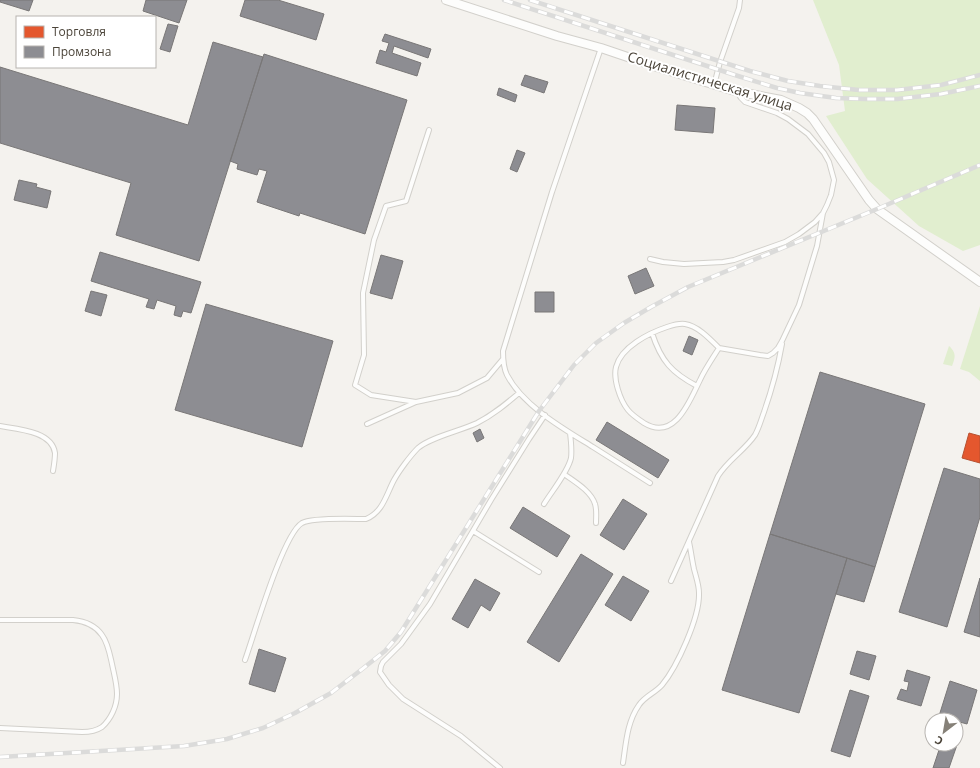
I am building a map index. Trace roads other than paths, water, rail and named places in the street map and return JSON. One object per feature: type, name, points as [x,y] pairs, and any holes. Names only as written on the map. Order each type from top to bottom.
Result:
[{"type":"street","name":"Социалистическая улица","points":[[446,0],[737,92],[781,100],[796,106],[813,119],[869,200],[877,209],[980,282]]},
{"type":"lane","points":[[714,85],[720,62],[739,8],[740,0]]},
{"type":"lane","points":[[601,48],[552,192],[503,351],[503,359],[507,374],[519,393],[528,402],[570,433],[650,483]]},
{"type":"lane","points":[[650,259],[684,264],[734,260],[785,242],[815,222],[823,213],[831,195],[834,180],[829,162],[824,153],[808,134],[793,123],[776,113],[745,102],[737,92]]},
{"type":"lane","points":[[416,402],[371,395],[355,384],[364,354],[363,293],[374,240],[386,206],[406,201],[429,130]]},
{"type":"lane","points":[[719,348],[695,392],[677,420],[667,426],[653,428],[636,418],[628,410],[621,399],[615,377],[616,366],[622,356],[639,340],[675,324],[687,324],[705,334],[719,348],[768,356],[773,354],[782,341],[799,305],[817,246],[823,213]]},
{"type":"lane","points":[[652,333],[659,352],[667,364],[678,374],[697,386]]},
{"type":"lane","points":[[671,581],[718,476],[728,463],[751,440],[759,428],[774,380],[782,341]]},
{"type":"lane","points":[[367,424],[416,402],[458,393],[487,378],[503,359]]},
{"type":"lane","points":[[245,660],[272,579],[284,549],[296,528],[309,520],[366,519],[373,516],[378,512],[395,479],[418,448],[488,417],[519,393]]},
{"type":"lane","points":[[500,768],[470,742],[403,699],[389,685],[380,672],[381,666],[402,644],[430,604],[494,494],[545,415]]},
{"type":"lane","points":[[0,426],[28,431],[44,437],[49,441],[55,451],[53,471]]},
{"type":"lane","points":[[544,504],[564,474],[570,461],[570,433]]},
{"type":"lane","points":[[564,474],[586,492],[596,504],[596,523]]},
{"type":"lane","points":[[473,531],[539,572]]},
{"type":"lane","points":[[623,764],[629,728],[634,714],[645,698],[657,690],[669,676],[688,636],[696,613],[699,602],[699,592],[689,542]]},
{"type":"lane","points":[[0,620],[73,620],[89,624],[103,636],[107,646],[117,693],[117,701],[108,721],[101,727],[92,731],[82,732],[0,728]]},
{"type":"railway","points":[[504,0],[738,76],[777,88],[800,93],[836,98],[897,99],[941,94],[980,86]]},
{"type":"railway","points":[[530,0],[750,71],[788,81],[859,90],[897,90],[941,85],[980,75]]},
{"type":"railway","points":[[0,757],[184,746],[227,739],[263,728],[295,713],[331,693],[385,651],[401,632],[539,411],[574,365],[596,343],[624,323],[688,287],[980,165]]}]
